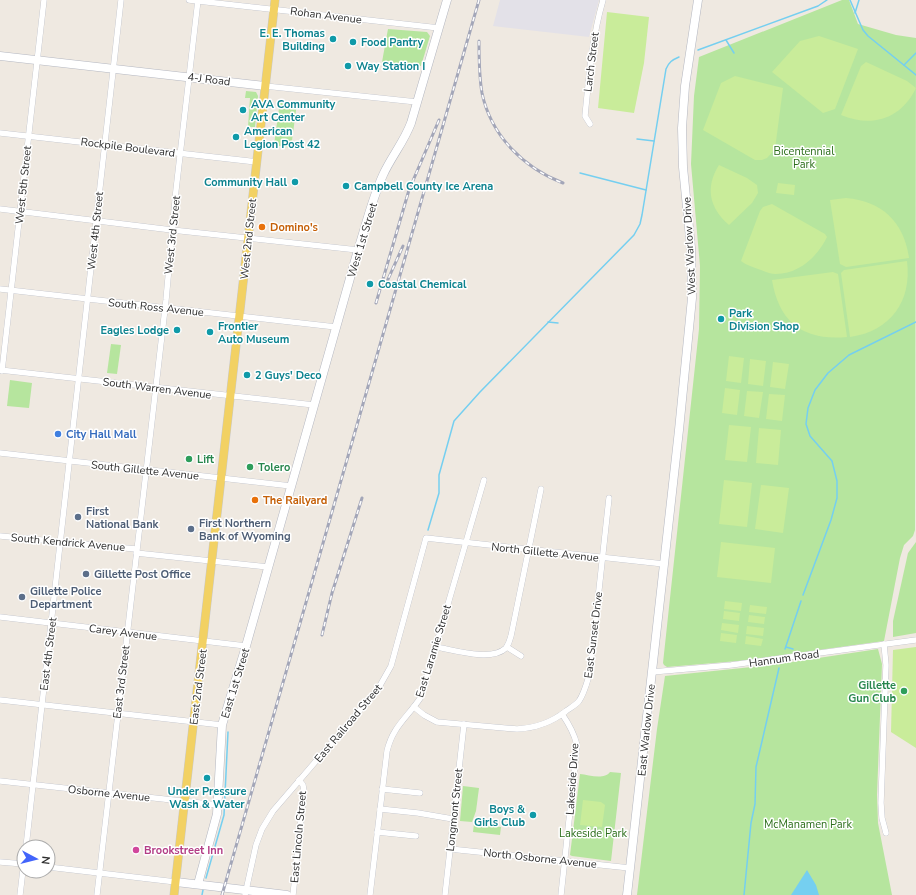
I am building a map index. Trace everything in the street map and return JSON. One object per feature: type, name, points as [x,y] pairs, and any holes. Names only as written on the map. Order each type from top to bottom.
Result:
[{"type":"main road","name":"West 2nd Street","points":[[222,478],[275,0]]},
{"type":"main road","name":"East 2nd Street","points":[[174,895],[222,478]]},
{"type":"street","name":"West 5th Street","points":[[1,370],[44,0]]},
{"type":"street","name":"West 4th Street","points":[[69,461],[121,0]]},
{"type":"street","name":"Rohan Avenue","points":[[189,0],[439,28]]},
{"type":"street","name":"West 1st Street","points":[[291,486],[358,250],[378,187],[383,174],[408,132],[447,0]]},
{"type":"street","name":"Larch Street","points":[[590,124],[585,116],[585,108],[595,25],[603,0]]},
{"type":"street","name":"West Warlow Drive","points":[[664,564],[692,298],[691,248],[683,167],[682,128],[685,86],[698,0]]},
{"type":"street","name":"West 3rd Street","points":[[145,470],[165,308],[172,230],[198,1]]},
{"type":"street","name":"4-J Road","points":[[0,56],[417,102]]},
{"type":"street","name":"Rockpile Boulevard","points":[[0,133],[257,162]]},
{"type":"street","points":[[0,209],[172,230],[358,250]]},
{"type":"street","name":"South Ross Avenue","points":[[0,289],[336,327]]},
{"type":"street","name":"South Warren Avenue","points":[[1,370],[314,405]]},
{"type":"street","name":"South Gillette Avenue","points":[[0,453],[291,486]]},
{"type":"street","name":"East 4th Street","points":[[27,839],[69,461]]},
{"type":"street","name":"East 3rd Street","points":[[97,895],[145,470]]},
{"type":"street","name":"East Laramie Street","points":[[370,895],[386,751],[395,728],[414,707],[420,697],[436,647],[484,480]]},
{"type":"street","name":"East 1st Street","points":[[198,884],[217,814],[222,725],[291,486]]},
{"type":"street","points":[[436,647],[486,655],[497,653],[507,647],[511,636],[541,489]]},
{"type":"street","name":"East Sunset Drive","points":[[414,707],[424,715],[437,722],[517,729],[530,728],[547,723],[578,703],[585,689],[590,672],[609,498]]},
{"type":"street","name":"South Kendrick Avenue","points":[[0,536],[268,567]]},
{"type":"street","name":"North Gillette Avenue","points":[[426,538],[664,564]]},
{"type":"street","name":"East Railroad Street","points":[[245,892],[256,845],[262,829],[274,811],[299,780],[378,689],[391,666],[426,538]]},
{"type":"street","name":"East Warlow Drive","points":[[627,895],[664,564]]},
{"type":"street","name":"Carey Avenue","points":[[0,617],[246,646]]},
{"type":"street","name":"Hannum Road","points":[[652,672],[731,665],[916,640]]},
{"type":"street","points":[[884,644],[886,665],[881,803],[882,818],[886,833]]},
{"type":"street","points":[[507,647],[521,656]]},
{"type":"street","points":[[0,700],[222,725]]},
{"type":"street","name":"Lakeside Drive","points":[[561,895],[576,745],[572,730],[562,714]]},
{"type":"street","name":"Longmont Street","points":[[445,895],[464,724]]},
{"type":"street","name":"East Lincoln Street","points":[[293,895],[304,792],[299,780]]},
{"type":"street","name":"Osborne Avenue","points":[[0,781],[218,805]]},
{"type":"street","points":[[382,789],[420,793]]},
{"type":"street","points":[[380,809],[453,819]]},
{"type":"street","points":[[377,832],[416,836]]},
{"type":"street","name":"North Osborne Avenue","points":[[450,849],[630,868]]},
{"type":"street","points":[[0,862],[16,863]]},
{"type":"street","points":[[56,868],[198,884],[245,892],[288,895]]},
{"type":"street","points":[[20,895],[22,879]]},
{"type":"shaded area","points":[[500,0],[599,0],[589,37],[493,26]]},
{"type":"green space","name":"Bicentennial Park","points":[[842,0],[849,0],[858,24],[896,35],[916,38],[915,530],[913,536],[904,545],[900,558],[884,641],[738,661],[667,667],[663,663],[699,329],[700,266],[691,164],[694,96],[699,57]]},
{"type":"green space","points":[[607,12],[649,17],[644,63],[634,113],[598,108]]},
{"type":"green space","points":[[388,29],[427,32],[430,36],[421,66],[382,62]]},
{"type":"green space","points":[[819,36],[858,49],[835,109],[823,113],[772,72],[800,41]]},
{"type":"green space","points":[[866,62],[907,81],[916,88],[910,99],[894,114],[884,118],[864,121],[841,115],[861,66]]},
{"type":"green space","points":[[735,76],[783,88],[775,149],[767,158],[762,160],[755,160],[703,130],[721,83]]},
{"type":"green space","points":[[246,91],[256,92],[258,96],[255,127],[248,127],[250,98],[245,98]]},
{"type":"green space","points":[[280,101],[297,103],[291,148],[274,145]]},
{"type":"green space","points":[[719,165],[747,178],[757,185],[758,193],[752,203],[729,225],[717,212],[711,197],[712,181]]},
{"type":"green space","points":[[778,183],[795,185],[794,195],[776,193]]},
{"type":"green space","points":[[846,198],[859,200],[870,204],[889,216],[902,234],[909,258],[846,267],[840,264],[830,200]]},
{"type":"green space","points":[[772,204],[825,234],[827,237],[818,251],[807,263],[792,271],[776,274],[750,266],[741,261],[760,211],[763,207]]},
{"type":"green space","points":[[907,261],[908,276],[906,289],[896,312],[877,328],[864,334],[850,337],[841,273],[844,270]]},
{"type":"green space","points":[[833,272],[838,274],[847,337],[818,336],[806,332],[787,318],[775,295],[772,280]]},
{"type":"green space","points":[[111,344],[121,345],[117,374],[107,373]]},
{"type":"green space","points":[[729,356],[744,358],[741,383],[726,381]]},
{"type":"green space","points":[[750,359],[766,361],[763,386],[748,384]]},
{"type":"green space","points":[[773,362],[789,364],[785,389],[770,387]]},
{"type":"green space","points":[[10,380],[32,383],[29,408],[7,406]]},
{"type":"green space","points":[[725,388],[740,390],[737,415],[722,413]]},
{"type":"green space","points":[[747,391],[763,392],[759,418],[744,416]]},
{"type":"green space","points":[[769,394],[785,395],[782,421],[766,419]]},
{"type":"green space","points":[[729,425],[751,427],[747,462],[725,460]]},
{"type":"green space","points":[[759,428],[781,430],[778,465],[756,463]]},
{"type":"green space","points":[[724,480],[752,483],[747,527],[719,524]]},
{"type":"green space","points":[[761,485],[789,488],[783,533],[755,529]]},
{"type":"green space","points":[[721,542],[775,548],[771,583],[717,577]]},
{"type":"green space","points":[[916,542],[916,633],[893,637],[893,621],[908,553]]},
{"type":"green space","points":[[725,601],[742,603],[741,611],[724,609]]},
{"type":"green space","points":[[750,605],[767,607],[766,614],[749,612]]},
{"type":"green space","points":[[724,611],[740,613],[739,621],[723,619]]},
{"type":"green space","points":[[749,615],[765,617],[764,624],[748,622]]},
{"type":"green space","points":[[722,623],[739,625],[738,633],[721,630]]},
{"type":"green space","points":[[747,626],[764,628],[763,636],[746,634]]},
{"type":"green space","points":[[721,633],[737,635],[736,643],[720,641]]},
{"type":"green space","points":[[746,636],[763,639],[761,646],[745,644]]},
{"type":"green space","name":"Gillette Gun Club","points":[[916,647],[916,748],[891,732],[893,650]]},
{"type":"green space","name":"McManamen Park","points":[[878,649],[882,664],[877,795],[878,823],[892,895],[637,895],[657,729],[665,676],[772,665]]},
{"type":"green space","name":"Lakeside Park","points":[[610,772],[621,773],[611,861],[572,856],[570,855],[580,774],[604,776]]},
{"type":"green space","points":[[463,786],[479,788],[476,811],[472,822],[460,821]]},
{"type":"green space","points":[[583,800],[601,802],[605,805],[602,827],[580,825]]},
{"type":"green space","points":[[474,824],[501,827],[500,835],[473,832]]},
{"type":"water","points":[[807,870],[816,885],[819,895],[791,895]]},
{"type":"waterway","points":[[698,50],[818,6],[827,0]]},
{"type":"waterway","points":[[850,0],[863,30],[868,36],[916,75]]},
{"type":"waterway","points":[[855,13],[859,0]]},
{"type":"waterway","points":[[726,40],[734,53]]},
{"type":"waterway","points":[[904,65],[916,53]]},
{"type":"waterway","points":[[428,530],[439,493],[439,475],[454,421],[480,392],[634,235],[640,224],[666,69],[674,59],[679,57]]},
{"type":"waterway","points":[[637,139],[654,141]]},
{"type":"waterway","points":[[580,173],[646,190]]},
{"type":"waterway","points":[[548,322],[558,323]]},
{"type":"waterway","points":[[803,595],[831,520],[837,498],[837,481],[832,461],[810,436],[806,424],[808,408],[815,390],[828,373],[849,355],[916,322]]},
{"type":"waterway","points":[[785,649],[801,601]]},
{"type":"waterway","points":[[786,647],[793,649]]},
{"type":"waterway","points":[[744,895],[751,823],[755,804],[756,767],[779,668]]},
{"type":"waterway","points":[[206,878],[224,815],[228,732]]},
{"type":"waterway","points":[[202,895],[203,890]]},
{"type":"railway","points":[[222,895],[479,0]]},
{"type":"railway","points":[[479,41],[482,93],[486,109],[493,123],[501,136],[523,159],[535,169],[563,183]]},
{"type":"railway","points":[[376,303],[409,190],[439,120]]},
{"type":"railway","points":[[385,286],[403,246]]},
{"type":"railway","points":[[322,635],[332,593],[362,498]]},
{"type":"place","name":"E. E. Thomas Building","points":[[333,39]]},
{"type":"place","name":"Food Pantry","points":[[353,42]]},
{"type":"place","name":"Way Station I","points":[[348,66]]},
{"type":"place","name":"AVA Community Art Center","points":[[243,110]]},
{"type":"place","name":"American Legion Post 42","points":[[236,137]]},
{"type":"place","name":"Community Hall","points":[[295,182]]},
{"type":"place","name":"Campbell County Ice Arena","points":[[346,186]]},
{"type":"place","name":"Domino's","points":[[262,227]]},
{"type":"place","name":"Coastal Chemical","points":[[370,284]]},
{"type":"place","name":"Park Division Shop","points":[[721,319]]},
{"type":"place","name":"Eagles Lodge","points":[[177,330]]},
{"type":"place","name":"Frontier Auto Museum","points":[[210,332]]},
{"type":"place","name":"2 Guys' Deco","points":[[247,375]]},
{"type":"place","name":"City Hall Mall","points":[[58,434]]},
{"type":"place","name":"Lift","points":[[189,459]]},
{"type":"place","name":"Tolero","points":[[250,467]]},
{"type":"place","name":"The Railyard","points":[[255,500]]},
{"type":"place","name":"First National Bank","points":[[78,517]]},
{"type":"place","name":"First Northern Bank of Wyoming","points":[[191,529]]},
{"type":"place","name":"Gillette Post Office","points":[[86,574]]},
{"type":"place","name":"Gillette Police Department","points":[[22,597]]},
{"type":"place","name":"Gillette Gun Club","points":[[904,691]]},
{"type":"place","name":"Under Pressure Wash & Water","points":[[207,778]]},
{"type":"place","name":"Boys & Girls Club","points":[[533,815]]},
{"type":"place","name":"Brookstreet Inn","points":[[136,850]]}]
